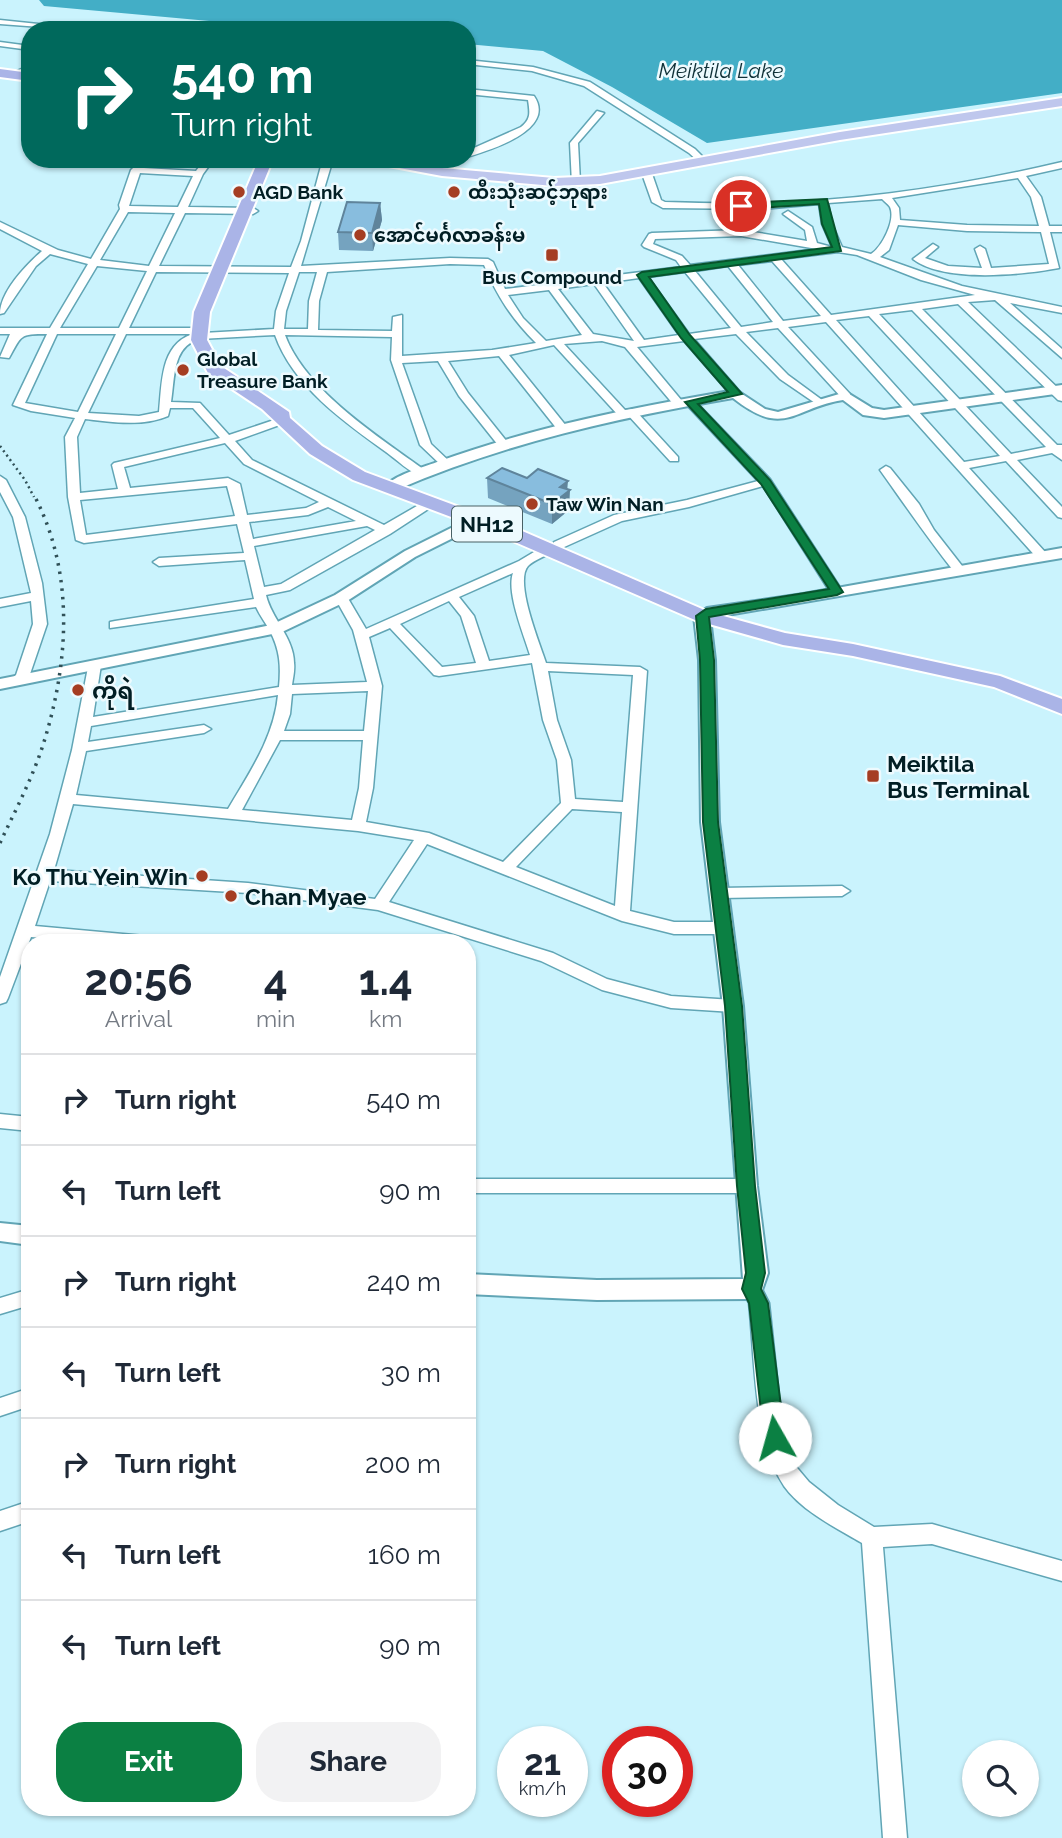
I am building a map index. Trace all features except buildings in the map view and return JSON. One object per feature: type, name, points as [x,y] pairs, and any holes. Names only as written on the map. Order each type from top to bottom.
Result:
[{"type":"highway","points":[[0,72],[21,73]]},
{"type":"highway","points":[[203,333],[201,312],[224,270],[249,211],[263,168]]},
{"type":"highway","points":[[249,211],[273,168]]},
{"type":"highway","name":"NH12","points":[[203,333],[205,355],[214,369],[240,386],[337,464],[359,476],[397,484],[477,516],[708,616],[783,639],[853,650],[1000,682],[1062,707]]},
{"type":"highway","name":"NH12","points":[[397,484],[433,502],[477,516]]},
{"type":"main road","points":[[417,168],[442,173],[575,182],[600,180],[952,117],[1062,102]]},
{"type":"street","points":[[0,22],[19,22]]},
{"type":"street","points":[[0,42],[19,22]]},
{"type":"street","points":[[0,42],[21,46]]},
{"type":"street","points":[[476,63],[533,69],[587,84],[692,151],[703,161]]},
{"type":"street","points":[[476,92],[531,99],[534,119],[530,125],[476,150]]},
{"type":"street","points":[[575,182],[574,143],[600,113]]},
{"type":"street","points":[[646,171],[657,202],[663,205],[762,206],[884,196],[1020,175],[1062,165]]},
{"type":"street","points":[[203,168],[71,437],[74,497],[80,537],[84,539],[243,520],[308,511],[327,503]]},
{"type":"street","points":[[327,168],[297,270],[282,306],[279,332],[288,355],[342,414],[422,473]]},
{"type":"street","points":[[442,173],[447,168]]},
{"type":"street","points":[[1049,168],[1062,180]]},
{"type":"street","points":[[199,174],[136,170],[125,209],[54,330],[19,405],[81,416],[126,420],[159,418],[162,416],[173,353],[185,340],[203,333]]},
{"type":"street","points":[[933,247],[918,259],[942,267],[987,270],[1058,266],[1035,197],[1020,175]]},
{"type":"street","points":[[871,258],[884,250],[897,215],[894,204],[884,196]]},
{"type":"street","points":[[823,201],[827,224],[837,249]]},
{"type":"street","points":[[125,209],[249,211]]},
{"type":"street","points":[[788,214],[808,229],[814,245]]},
{"type":"street","points":[[894,222],[967,228],[1062,229]]},
{"type":"street","points":[[0,225],[20,239],[48,251],[94,262],[153,270],[297,270],[488,262],[501,293],[519,320],[542,344]]},
{"type":"street","points":[[818,402],[784,377],[738,330],[679,258],[649,247],[649,237],[741,233],[851,250],[912,274],[986,297],[1062,310]]},
{"type":"street","points":[[501,293],[837,249]]},
{"type":"street","points":[[981,249],[987,270]]},
{"type":"street","points":[[0,311],[26,273],[48,251]]},
{"type":"street","points":[[774,257],[1042,556]]},
{"type":"street","points":[[730,263],[781,326],[846,396],[868,412],[884,414],[1059,392]]},
{"type":"street","points":[[313,334],[314,301],[323,269]]},
{"type":"street","points":[[642,275],[685,336],[736,394],[768,415],[785,414],[818,402],[846,396]]},
{"type":"street","points":[[597,281],[635,344],[684,402],[766,482],[837,592]]},
{"type":"street","points":[[551,286],[590,338]]},
{"type":"street","points":[[396,360],[501,352],[590,338],[620,339],[635,344],[986,297]]},
{"type":"street","points":[[999,299],[1062,355]]},
{"type":"street","points":[[961,301],[1059,392]]},
{"type":"street","points":[[915,307],[1060,451]]},
{"type":"street","points":[[872,313],[1062,514]]},
{"type":"street","points":[[398,317],[396,360],[426,445],[445,463]]},
{"type":"street","points":[[5,356],[15,335],[23,330]]},
{"type":"street","points":[[0,331],[396,334]]},
{"type":"street","points":[[557,342],[674,459]]},
{"type":"street","points":[[501,352],[561,427]]},
{"type":"street","points":[[441,358],[463,394],[502,443]]},
{"type":"street","points":[[397,484],[445,463],[502,443],[561,427],[626,412],[736,394]]},
{"type":"street","points":[[164,405],[196,405],[225,440],[248,462],[248,477]]},
{"type":"street","points":[[125,492],[118,465],[225,440],[276,416]]},
{"type":"street","points":[[961,466],[1060,451]]},
{"type":"street","points":[[886,470],[915,507],[928,531],[960,571]]},
{"type":"street","points":[[74,497],[248,477],[327,503],[386,531]]},
{"type":"street","points":[[233,813],[275,736],[283,714],[288,660],[276,629],[267,618],[260,597],[234,484],[248,477]]},
{"type":"street","points":[[361,636],[523,564],[553,547],[618,518],[689,503],[766,482]]},
{"type":"street","points":[[1,485],[19,517],[37,596],[40,624],[22,677],[18,680]]},
{"type":"street","points":[[115,625],[260,597],[285,587],[433,502]]},
{"type":"street","points":[[0,684],[276,629],[341,598],[410,554],[458,530],[477,516]]},
{"type":"street","points":[[159,562],[251,550],[369,522]]},
{"type":"street","points":[[1062,553],[708,616],[707,660],[710,822],[733,1006],[746,1186],[756,1273],[752,1289],[759,1303],[775,1438],[792,1479],[835,1516],[872,1537],[932,1534],[1062,1571]]},
{"type":"street","points":[[523,564],[517,578],[519,596],[539,662],[550,720],[564,760],[568,804]]},
{"type":"street","points":[[0,603],[37,596]]},
{"type":"street","points":[[452,596],[467,616],[484,665]]},
{"type":"street","points":[[341,598],[361,636],[375,686],[366,788],[358,826]]},
{"type":"street","points":[[391,622],[439,672],[484,665],[539,662],[640,671],[622,915]]},
{"type":"street","points":[[25,934],[86,722],[94,665]]},
{"type":"street","points":[[86,722],[285,690],[375,686]]},
{"type":"street","points":[[79,748],[204,729]]},
{"type":"street","points":[[275,736],[371,735]]},
{"type":"street","points":[[66,799],[358,826],[424,837],[622,915],[674,928],[725,928]]},
{"type":"street","points":[[506,868],[568,804],[628,807]]},
{"type":"street","points":[[379,905],[424,837]]},
{"type":"street","points":[[43,875],[248,888],[379,905],[473,934]]},
{"type":"street","points":[[720,893],[842,891]]},
{"type":"street","points":[[27,930],[65,934]]},
{"type":"street","points":[[476,935],[547,957],[602,984],[671,1002],[733,1006]]},
{"type":"street","points":[[0,998],[21,945]]},
{"type":"street","points":[[0,1121],[21,1123]]},
{"type":"street","points":[[476,1186],[746,1186]]},
{"type":"street","points":[[0,1232],[21,1235]]},
{"type":"street","points":[[476,1284],[597,1290],[752,1289]]},
{"type":"street","points":[[0,1306],[21,1300]]},
{"type":"street","points":[[0,1407],[21,1400]]},
{"type":"street","points":[[0,1521],[21,1514]]},
{"type":"street","points":[[872,1537],[895,1838]]},
{"type":"water","name":"Meiktila Lake","points":[[39,0],[1062,0],[1062,93],[707,143],[612,87],[543,51],[476,45],[476,21],[208,21],[44,6]]},
{"type":"railway","points":[[0,446],[34,497]]},
{"type":"railway","points":[[0,843],[29,783],[43,745],[52,714],[62,650],[62,587],[47,525],[34,495]]},
{"type":"place","name":"AGD Bank","points":[[239,192]]},
{"type":"place","name":"ထီးသုံးဆင့်ဘုရား","points":[[454,192]]},
{"type":"place","name":"အောင်မင်္ဂလာခန်းမ","points":[[360,235]]},
{"type":"place","name":"Bus Compound","points":[[552,255]]},
{"type":"place","name":"Global Treasure Bank","points":[[183,370]]},
{"type":"place","name":"Taw Win Nan","points":[[532,504]]},
{"type":"place","name":"ကိုရဲ","points":[[78,690]]},
{"type":"place","name":"Meiktila Bus Terminal","points":[[873,776]]},
{"type":"place","name":"Ko Thu Yein Win","points":[[202,876]]},
{"type":"place","name":"Chan Myae","points":[[231,896]]},
{"type":"route","points":[[741,206],[823,201],[827,224],[838,249],[642,275],[685,336],[736,394],[690,402],[766,482],[837,592],[706,613],[702,616],[707,660],[710,822],[733,1006],[746,1186],[756,1273],[752,1289],[759,1303],[775,1438]]}]
